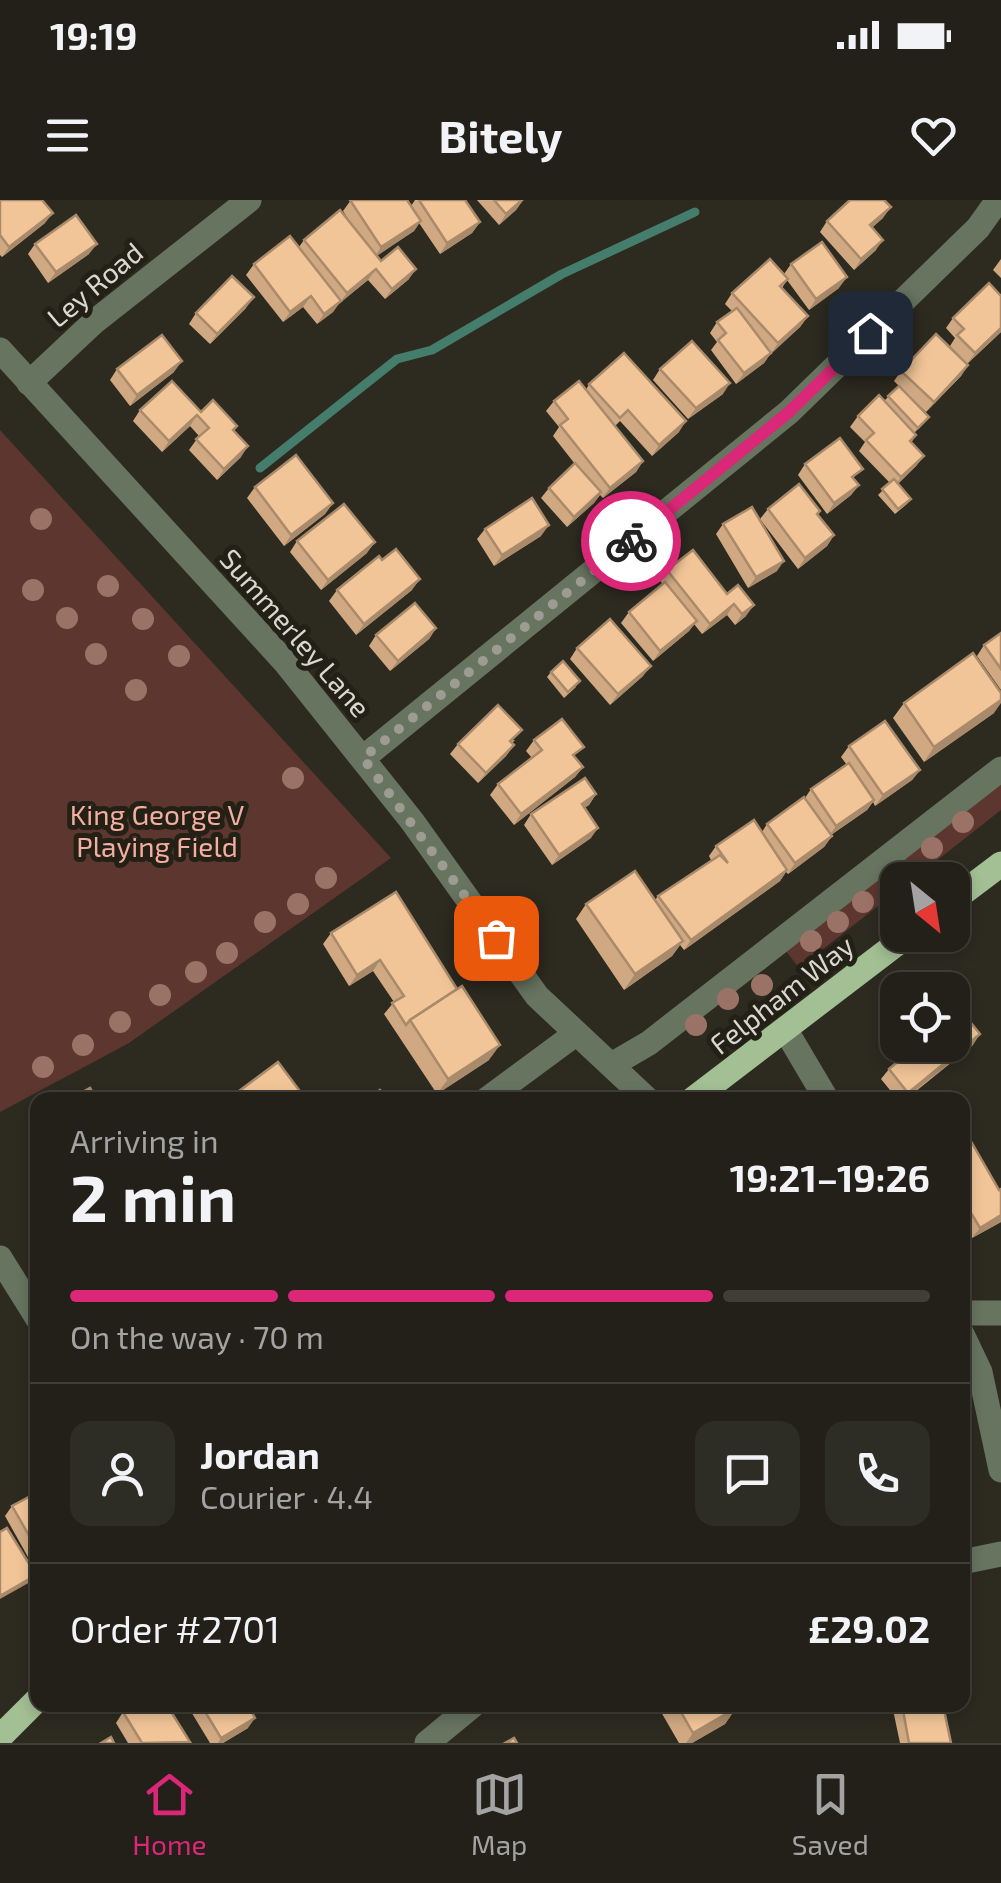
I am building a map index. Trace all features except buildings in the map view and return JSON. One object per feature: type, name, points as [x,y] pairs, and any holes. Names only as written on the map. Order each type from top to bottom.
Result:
[{"type":"main road","points":[[970,887],[1001,864]]},
{"type":"main road","name":"Felpham Way","points":[[702,1092],[886,952]]},
{"type":"main road","points":[[0,1736],[30,1707]]},
{"type":"street","name":"Ley Road","points":[[29,382],[94,322],[249,200]]},
{"type":"street","points":[[363,758],[789,412],[978,228],[998,200]]},
{"type":"street","name":"Summerley Lane","points":[[0,350],[286,662],[363,758],[537,996],[574,1035],[613,1064],[640,1092]]},
{"type":"street","points":[[613,1064],[649,1043],[1001,769]]},
{"type":"street","points":[[785,1028],[822,1092]]},
{"type":"street","points":[[497,1092],[574,1035]]},
{"type":"street","points":[[0,1258],[30,1306]]},
{"type":"street","points":[[970,1314],[1001,1313]]},
{"type":"street","points":[[970,1351],[980,1372],[1001,1470]]},
{"type":"street","points":[[970,1560],[1001,1554]]},
{"type":"street","points":[[427,1743],[465,1712]]},
{"type":"green space","name":"King George V Playing Field","points":[[0,430],[391,858],[129,1043],[37,1092],[30,1092],[30,1096],[0,1112]]},
{"type":"green space","points":[[1001,774],[1001,810],[935,862],[890,862]]},
{"type":"green space","points":[[880,870],[880,904],[799,968],[783,947]]},
{"type":"waterway","points":[[260,468],[397,359],[432,350],[562,274],[695,212]]},
{"type":"way so far","points":[[496,938],[363,758],[631,541]]},
{"type":"route","points":[[631,541],[789,412],[870,333]]}]
